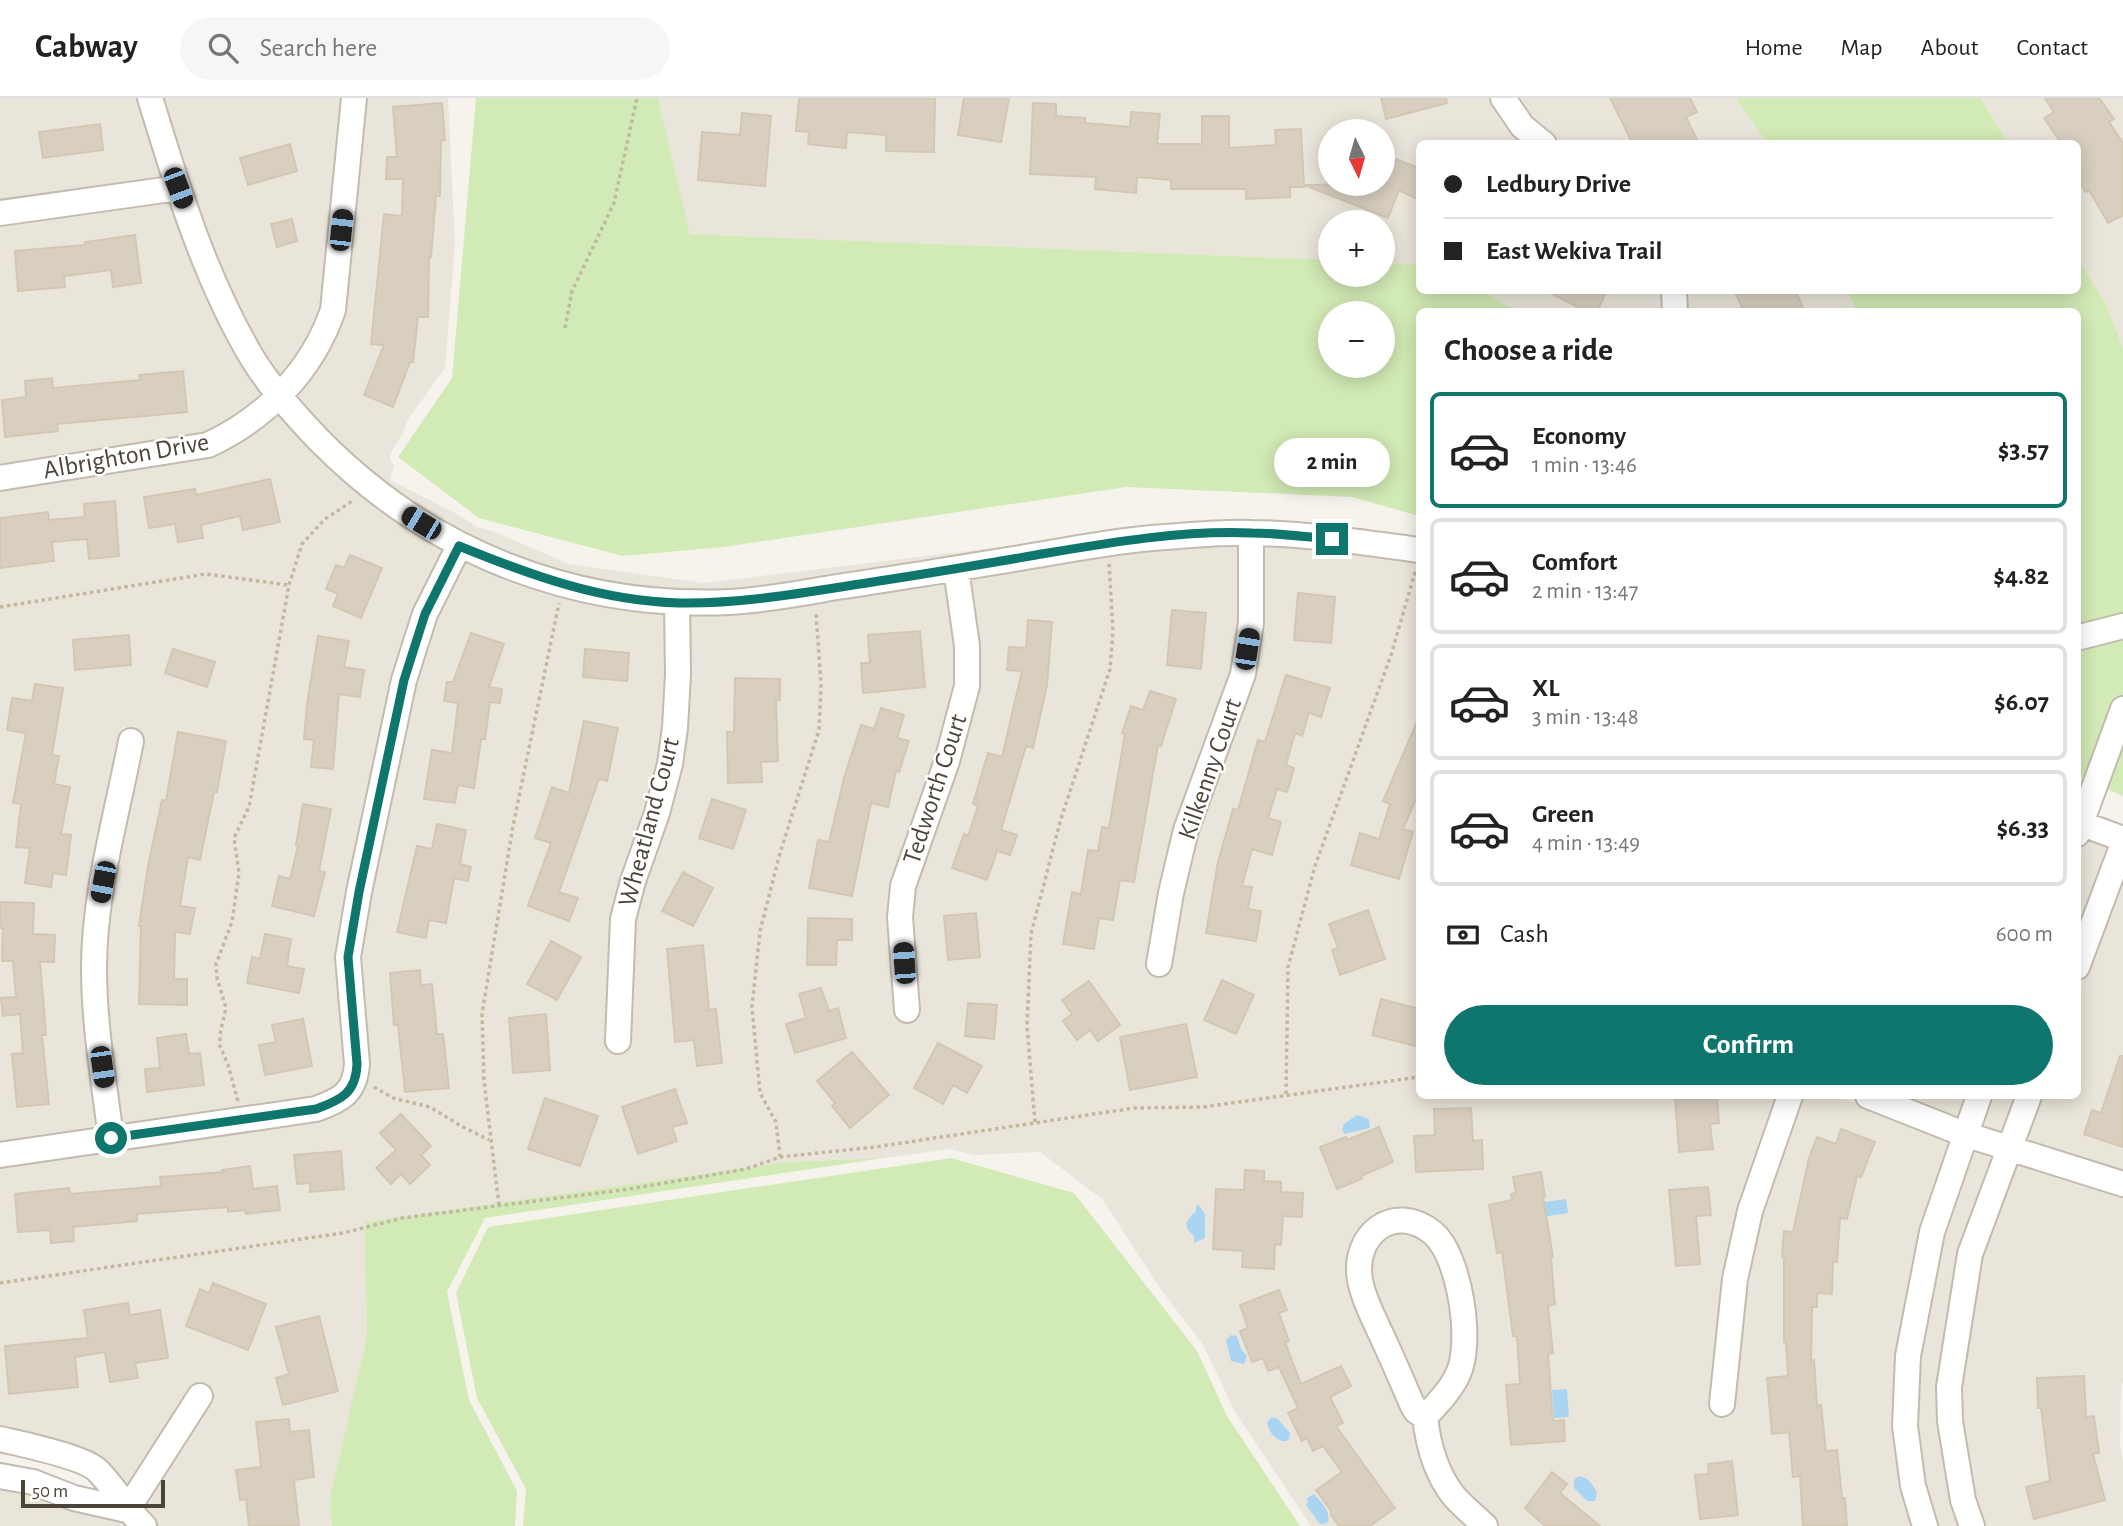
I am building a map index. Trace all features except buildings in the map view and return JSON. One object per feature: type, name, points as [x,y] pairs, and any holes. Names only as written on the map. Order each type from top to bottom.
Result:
[{"type":"street","points":[[149,98],[178,188],[209,270],[253,358],[281,396],[307,428],[371,489],[402,512],[459,546],[518,570],[563,585],[603,594],[677,603],[734,601],[815,591],[1108,543],[1164,537],[1251,533],[1332,539],[1416,551]]},
{"type":"street","name":"Albrighton Drive","points":[[0,478],[208,445],[233,433],[281,396],[312,356],[323,337],[333,310],[354,98]]},
{"type":"street","points":[[1503,98],[1522,127],[1539,140]]},
{"type":"street","points":[[0,213],[178,188]]},
{"type":"street","name":"Kilkenny Court","points":[[1159,964],[1171,893],[1186,830],[1243,674],[1251,623],[1251,533]]},
{"type":"street","points":[[0,1156],[316,1109],[336,1102],[350,1090],[356,1077],[348,957],[359,892],[404,680],[425,614],[459,546]]},
{"type":"street","name":"Tedworth Court","points":[[907,1010],[900,917],[903,886],[947,761],[967,687],[967,646],[956,569]]},
{"type":"street","name":"Wheatland Court","points":[[618,1041],[623,919],[657,813],[670,764],[675,728],[678,674],[677,603]]},
{"type":"street","points":[[2081,637],[2123,626]]},
{"type":"street","points":[[2081,818],[2123,709]]},
{"type":"street","points":[[111,1138],[96,1019],[94,966],[99,905],[131,741]]},
{"type":"street","points":[[2081,827],[2123,842],[2081,956]]},
{"type":"street","points":[[1722,1404],[1735,1279],[1750,1211],[1789,1099]]},
{"type":"street","points":[[1876,1099],[1965,1134],[2123,1184]]},
{"type":"street","points":[[1925,1526],[1913,1486],[1905,1426],[1908,1356],[1933,1232],[1978,1099]]},
{"type":"street","points":[[1972,1526],[1963,1500],[1950,1421],[1949,1387],[1970,1254],[2028,1099]]},
{"type":"street","points":[[1425,1417],[1416,1411],[1412,1404],[1364,1298],[1359,1268],[1365,1240],[1383,1224],[1396,1220],[1423,1226],[1434,1234],[1452,1261],[1464,1323],[1465,1348],[1458,1374],[1425,1417],[1427,1434],[1437,1466],[1453,1496],[1485,1526]]},
{"type":"street","points":[[135,1518],[200,1396]]},
{"type":"street","points":[[0,1439],[43,1448],[97,1469],[135,1518]]},
{"type":"street","points":[[0,1476],[33,1482],[74,1499],[135,1518]]},
{"type":"path","points":[[565,328],[572,292],[614,203],[637,98]]},
{"type":"path","points":[[243,1119],[220,1046],[226,1008],[217,978],[216,964],[232,922],[239,873],[234,838],[249,807],[256,778],[289,585],[302,544],[325,519],[371,489]]},
{"type":"path","points":[[1035,1122],[1027,1026],[1031,934],[1059,822],[1110,669],[1113,631],[1108,543]]},
{"type":"path","points":[[1286,1094],[1288,967],[1315,866],[1391,655],[1416,568]]},
{"type":"path","points":[[0,607],[206,574],[289,585]]},
{"type":"path","points":[[499,1205],[489,1140],[482,1014],[513,826],[563,585]]},
{"type":"path","points":[[780,1157],[776,1122],[760,1093],[752,1007],[760,931],[780,853],[819,730],[821,684],[815,591]]},
{"type":"path","points":[[356,1077],[393,1098],[430,1107],[489,1140]]},
{"type":"path","points":[[0,1283],[343,1233],[402,1218],[630,1189],[746,1169],[780,1157],[875,1147],[1134,1108],[1203,1107],[1416,1077]]},
{"type":"shaded area","points":[[0,98],[139,98],[165,178],[0,201]]},
{"type":"shaded area","points":[[160,98],[344,98],[323,307],[315,332],[281,379],[261,352],[218,266]]},
{"type":"shaded area","points":[[364,98],[448,98],[455,244],[445,368],[407,421],[403,434],[390,454],[394,465],[390,480],[477,527],[569,564],[703,583],[1059,540],[733,590],[677,592],[604,583],[521,560],[463,536],[407,502],[349,455],[294,396],[320,364]]},
{"type":"shaded area","points":[[658,98],[1736,98],[1765,140],[1416,140],[1416,264],[1395,263],[1395,210],[1318,210],[1318,260],[690,234]]},
{"type":"shaded area","points":[[1980,98],[2123,98],[2123,348],[2106,304],[2081,263],[2081,140],[2006,140]]},
{"type":"shaded area","points":[[172,200],[266,394],[228,423],[205,435],[0,466],[0,224]]},
{"type":"shaded area","points":[[1489,294],[1848,294],[1855,308],[1510,308]]},
{"type":"shaded area","points":[[279,411],[336,472],[365,497],[445,550],[394,676],[346,1074],[331,1092],[313,1098],[120,1126],[106,1018],[104,966],[108,908],[143,733],[124,727],[89,904],[100,1129],[0,1144],[0,489],[210,456],[239,443]]},
{"type":"shaded area","points":[[1242,544],[1241,621],[1233,671],[1177,826],[1161,891],[1148,972],[1167,976],[1181,896],[1196,834],[1252,677],[1261,623],[1261,545],[1416,562],[1416,1099],[1778,1099],[1741,1208],[1726,1277],[1711,1414],[1730,1417],[1745,1281],[1760,1214],[1799,1099],[1846,1099],[1952,1140],[1923,1230],[1898,1355],[1895,1427],[1903,1488],[1914,1526],[1500,1526],[1461,1488],[1445,1462],[1437,1432],[1436,1421],[1466,1381],[1475,1350],[1474,1322],[1461,1257],[1453,1240],[1429,1217],[1406,1210],[1394,1210],[1380,1213],[1358,1232],[1349,1268],[1350,1283],[1355,1301],[1403,1409],[1416,1423],[1427,1470],[1445,1501],[1471,1526],[1311,1526],[1234,1410],[1203,1345],[1162,1291],[1102,1199],[1040,1152],[974,1155],[950,1149],[884,1158],[786,1162],[366,1222],[367,1336],[330,1503],[332,1526],[158,1526],[140,1508],[214,1394],[198,1381],[126,1492],[100,1458],[46,1437],[0,1428],[0,1167],[317,1120],[342,1111],[359,1095],[366,1078],[366,1063],[358,958],[369,894],[413,684],[434,619],[464,559],[515,581],[561,596],[602,605],[667,613],[668,674],[660,761],[648,809],[624,876],[613,918],[608,1050],[627,1053],[633,921],[666,817],[685,730],[687,614],[736,613],[948,582],[957,647],[957,685],[938,756],[894,881],[890,916],[898,1021],[917,1020],[910,918],[913,889],[956,765],[976,689],[976,645],[968,578],[1109,554]]},
{"type":"shaded area","points":[[2086,838],[2111,847],[2081,927],[2081,851]]},
{"type":"shaded area","points":[[2123,873],[2123,1173],[2023,1141],[2039,1099],[2081,1099],[2081,985]]},
{"type":"shaded area","points":[[1906,1099],[1967,1099],[1959,1120]]},
{"type":"shaded area","points":[[1989,1099],[2018,1099],[2004,1135],[1978,1126]]},
{"type":"shaded area","points":[[1971,1147],[1996,1155],[1961,1251],[1961,1526],[1936,1526],[1923,1484],[1915,1425],[1918,1357],[1942,1236]]},
{"type":"shaded area","points":[[2015,1162],[2123,1196],[2123,1381],[2120,1445],[2123,1464],[2123,1526],[1982,1526],[1973,1497],[1959,1420],[1959,1388],[1980,1257]]},
{"type":"shaded area","points":[[1397,1232],[1420,1237],[1428,1242],[1443,1265],[1455,1325],[1449,1369],[1424,1403],[1374,1294],[1370,1278],[1374,1246]]},
{"type":"shaded area","points":[[0,1487],[122,1520],[129,1526],[0,1526]]},
{"type":"green space","points":[[476,98],[658,98],[690,234],[1318,260],[1318,287],[1395,287],[1395,263],[1416,264],[1416,294],[1489,294],[1510,308],[1416,308],[1416,515],[1352,497],[1126,487],[723,547],[623,556],[479,518],[398,457],[452,378]]},
{"type":"green space","points":[[1736,98],[1980,98],[2006,140],[1765,140]]},
{"type":"green space","points":[[2081,263],[2106,304],[2123,348],[2123,796],[2081,777],[2081,308],[1855,308],[1848,294],[2081,294]]},
{"type":"green space","points":[[884,1158],[485,1218],[447,1292],[469,1400],[517,1491],[515,1526],[332,1526],[329,1503],[367,1336],[365,1222],[786,1162]]},
{"type":"green space","points":[[951,1158],[1074,1193],[1197,1351],[1227,1416],[1300,1526],[523,1526],[526,1489],[477,1398],[456,1293],[488,1227]]},
{"type":"water","points":[[1357,1115],[1369,1119],[1370,1128],[1345,1134],[1342,1130],[1344,1124]]},
{"type":"water","points":[[1566,1199],[1568,1213],[1541,1217],[1539,1203]]},
{"type":"water","points":[[1199,1205],[1205,1214],[1205,1238],[1194,1243],[1194,1236],[1188,1230],[1187,1224]]},
{"type":"water","points":[[1231,1335],[1237,1336],[1241,1349],[1247,1356],[1244,1364],[1231,1361],[1226,1340]]},
{"type":"water","points":[[1567,1389],[1569,1417],[1554,1418],[1552,1390]]},
{"type":"water","points":[[1272,1417],[1278,1419],[1290,1433],[1289,1439],[1282,1441],[1273,1435],[1267,1422]]},
{"type":"water","points":[[1579,1476],[1592,1484],[1597,1493],[1595,1501],[1587,1501],[1574,1488],[1574,1480]]},
{"type":"water","points":[[1314,1494],[1328,1514],[1328,1522],[1324,1524],[1320,1524],[1306,1505],[1306,1499]]},
{"type":"route","points":[[111,1138],[316,1109],[336,1102],[350,1090],[356,1077],[357,1064],[348,957],[359,892],[404,680],[425,614],[459,546],[563,585],[603,594],[677,603],[734,601],[788,594],[1108,543],[1164,537],[1251,533],[1332,539]]}]
